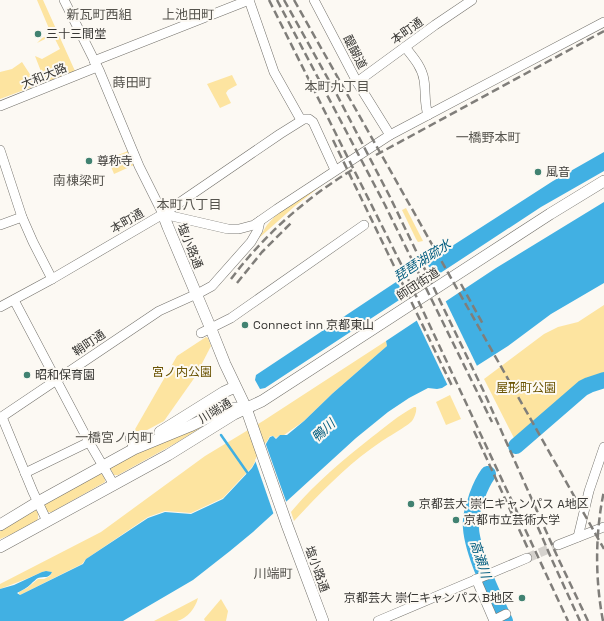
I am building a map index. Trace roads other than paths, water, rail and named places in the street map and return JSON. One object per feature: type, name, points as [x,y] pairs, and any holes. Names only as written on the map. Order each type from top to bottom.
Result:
[{"type":"street","name":"塩小路通","points":[[64,0],[95,64],[139,166],[163,214],[196,294],[206,331],[247,412],[287,526],[323,621]]},
{"type":"street","name":"大和大路","points":[[0,106],[95,64],[249,0]]},
{"type":"street","points":[[249,0],[274,72],[302,120],[307,118],[313,122],[335,170]]},
{"type":"street","name":"醍醐道","points":[[314,0],[357,82],[390,135]]},
{"type":"street","name":"本町通","points":[[357,82],[472,0]]},
{"type":"street","points":[[163,214],[231,230],[246,228],[260,221],[390,135],[604,22]]},
{"type":"street","points":[[405,47],[417,62],[424,78],[425,102],[428,115]]},
{"type":"street","name":"本町通","points":[[0,307],[52,279],[163,214],[302,120]]},
{"type":"street","points":[[0,150],[22,217],[32,242],[52,279]]},
{"type":"street","name":"師団街道","points":[[247,412],[550,214],[604,181]]},
{"type":"street","points":[[0,225],[22,217]]},
{"type":"street","name":"鞘町通","points":[[1,418],[159,310],[212,286],[251,242],[258,230],[260,221]]},
{"type":"street","points":[[206,331],[231,318],[364,225]]},
{"type":"street","points":[[14,300],[89,442],[114,485]]},
{"type":"street","points":[[130,438],[134,449],[235,386]]},
{"type":"street","name":"川端通","points":[[0,525],[38,502],[134,449],[190,426],[228,408],[247,412]]},
{"type":"street","name":"川端通","points":[[0,547],[168,455],[234,414],[247,412]]},
{"type":"street","points":[[1,418],[24,473],[47,521]]},
{"type":"street","points":[[24,473],[89,442]]},
{"type":"street","points":[[578,537],[589,491],[604,447]]},
{"type":"street","points":[[558,545],[604,527]]},
{"type":"street","points":[[378,621],[527,558]]},
{"type":"street","points":[[482,577],[495,620],[506,614]]},
{"type":"water","points":[[604,152],[604,171],[541,207],[265,388],[260,389],[255,380],[256,375],[393,284],[553,181]]},
{"type":"water","name":"鴨川","points":[[604,202],[604,283],[551,314],[508,346],[442,388],[428,388],[409,398],[388,412],[356,438],[253,532],[193,580],[123,621],[0,621],[0,589],[14,585],[42,572],[52,572],[48,576],[37,578],[28,587],[17,593],[20,595],[83,564],[86,559],[148,518],[165,512],[191,514],[223,499],[252,468],[270,437],[273,436],[276,439],[280,435],[287,435],[304,421],[333,393],[387,346],[386,341],[496,268]]},
{"type":"waterway","name":"高瀬川","points":[[516,446],[583,388],[604,380]]},
{"type":"waterway","points":[[221,435],[249,475]]},
{"type":"waterway","name":"高瀬川","points":[[488,474],[480,487],[473,508],[471,517],[471,531],[483,571],[505,621]]},
{"type":"tunnel","points":[[527,558],[558,545]]},
{"type":"railway","points":[[269,0],[402,266],[568,621]]},
{"type":"railway","points":[[277,0],[385,205],[492,422]]},
{"type":"railway","points":[[284,0],[336,93],[390,197],[484,392],[558,558],[588,621]]},
{"type":"railway","points":[[294,0],[604,549]]},
{"type":"railway","points":[[376,155],[604,31]]},
{"type":"railway","points":[[333,140],[453,388]]},
{"type":"railway","points":[[231,279],[257,247],[287,218],[318,193],[352,170]]},
{"type":"railway","points":[[237,283],[262,252],[292,222]]},
{"type":"railway","points":[[461,284],[484,326]]},
{"type":"railway","points":[[474,431],[529,551]]},
{"type":"railway","points":[[603,621],[600,605],[597,556],[599,523],[604,491]]},
{"type":"railway","points":[[533,516],[580,621]]},
{"type":"place","name":"三十三間堂","points":[[38,34]]},
{"type":"place","name":"尊称寺","points":[[89,161]]},
{"type":"place","name":"風音","points":[[538,172]]},
{"type":"place","name":"Connect inn 京都東山","points":[[245,325]]},
{"type":"place","name":"昭和保育園","points":[[27,375]]},
{"type":"place","name":"京都芸大 崇仁キャンパス A地区","points":[[411,504]]},
{"type":"place","name":"京都市立芸術大学","points":[[456,520]]},
{"type":"place","name":"京都芸大 崇仁キャンパス B地区","points":[[522,598]]},
{"type":"district","name":"新瓦町西組","points":[[99,14]]},
{"type":"district","name":"上池田町","points":[[188,14]]},
{"type":"district","name":"蒔田町","points":[[132,82]]},
{"type":"district","name":"本町九丁目","points":[[337,86]]},
{"type":"district","name":"一橋野本町","points":[[488,137]]},
{"type":"district","name":"南棟梁町","points":[[79,180]]},
{"type":"district","name":"本町八丁目","points":[[189,204]]},
{"type":"district","name":"一橋宮ノ内町","points":[[114,437]]},
{"type":"district","name":"川端町","points":[[273,573]]},
{"type":"water label","name":"琵琶湖疏水","points":[[422,260]]},
{"type":"park label","name":"宮ノ内公園","points":[[182,372]]},
{"type":"park label","name":"屋形町公園","points":[[526,388]]}]
